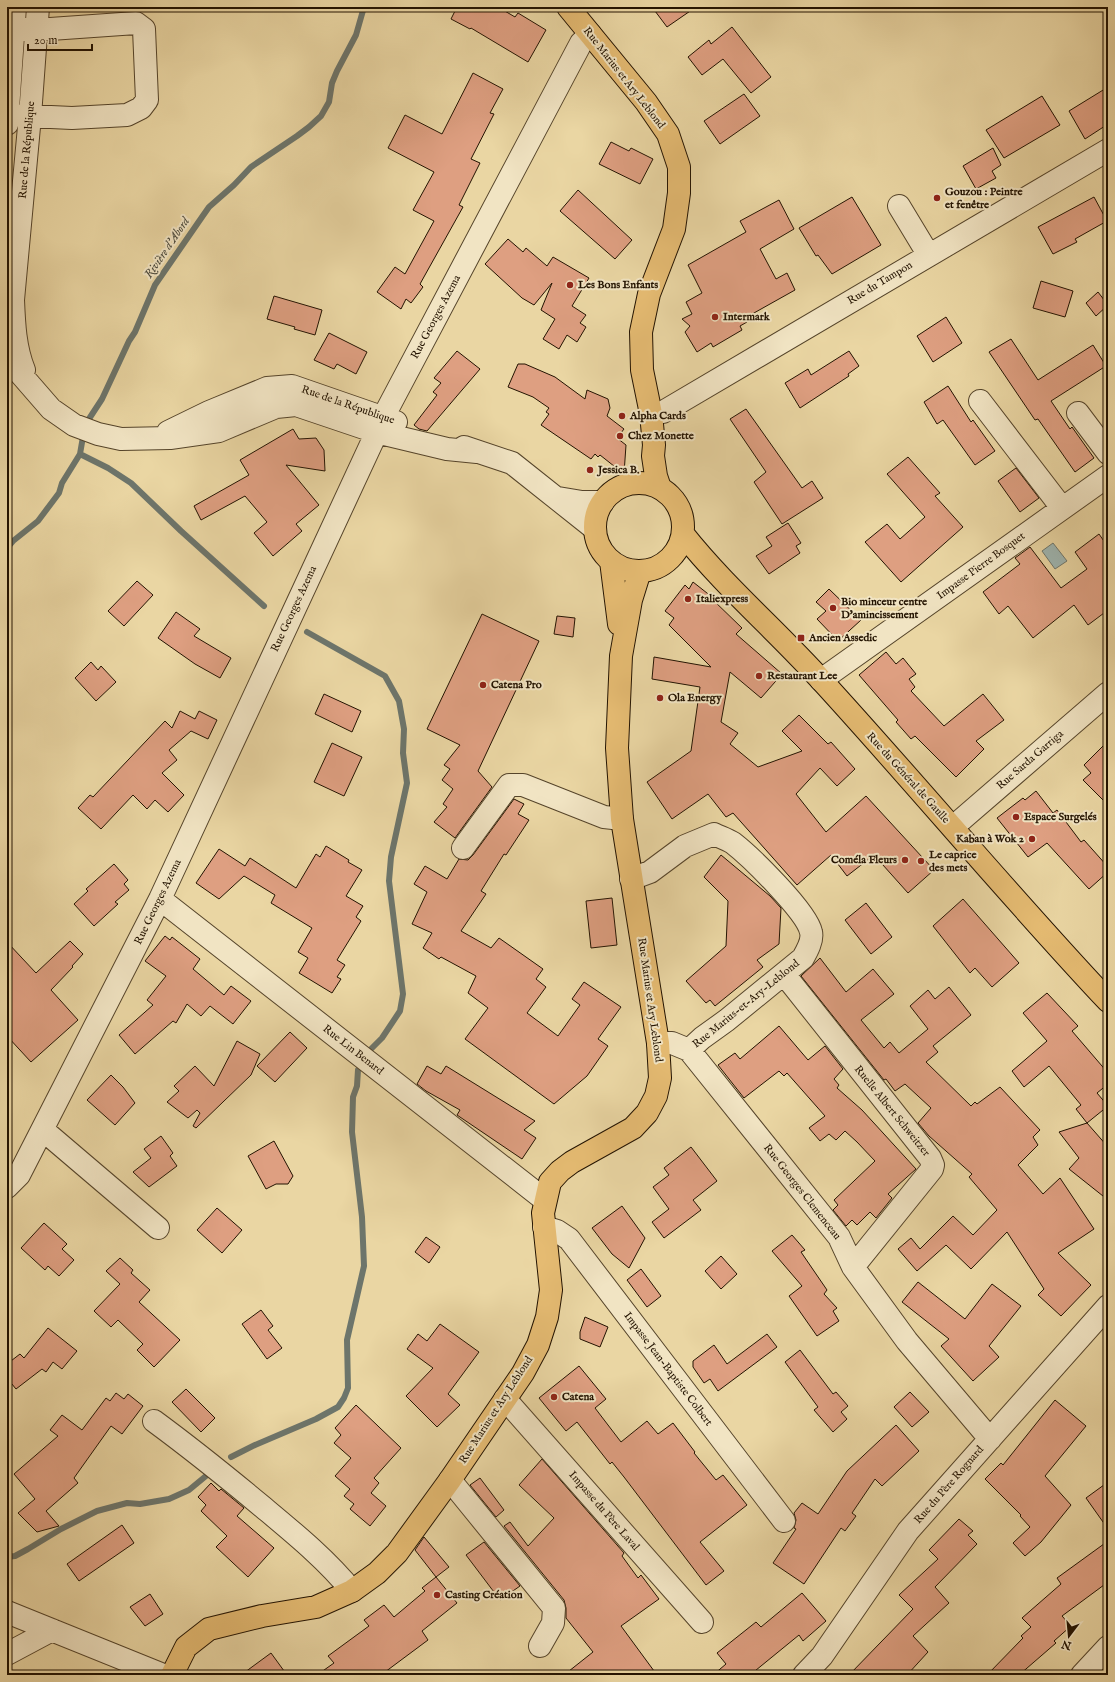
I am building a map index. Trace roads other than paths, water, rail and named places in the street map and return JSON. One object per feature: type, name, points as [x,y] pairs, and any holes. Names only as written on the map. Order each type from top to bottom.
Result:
[{"type":"main road","name":"Rue Marius et Ary Leblond","points":[[568,7],[646,102],[668,134],[679,167],[679,193],[674,229],[649,294],[641,332],[642,370],[651,414],[654,445],[653,456],[656,476],[650,486]]},
{"type":"main road","points":[[626,485],[650,486],[671,496],[679,508],[683,520],[679,543],[666,562],[654,568],[640,571],[630,570],[611,561],[603,552],[597,541],[595,529],[596,519],[602,502],[613,492],[626,485]]},
{"type":"main road","name":"Rue du Général de Gaulle","points":[[679,543],[687,553],[703,559],[821,680],[1056,946],[1108,1001]]},
{"type":"main road","name":"Rue Marius et Ary Leblond","points":[[611,561],[621,656]]},
{"type":"main road","name":"Rue Marius et Ary Leblond","points":[[172,1675],[186,1647],[209,1629],[262,1616],[316,1607],[352,1591],[377,1573],[398,1553],[523,1373],[538,1345],[548,1317],[552,1290],[543,1213],[550,1182],[560,1171],[572,1162],[633,1128],[647,1113],[656,1096],[660,1078],[658,1043],[622,820],[617,748],[621,656],[631,600],[640,571]]},
{"type":"street","name":"Rue de la République","points":[[32,386],[19,358],[14,326],[13,300],[30,116],[38,7]]},
{"type":"street","name":"Rue de la République","points":[[7,119],[14,18]]},
{"type":"street","points":[[7,119],[30,116],[72,118],[127,115],[141,108],[147,100],[144,29],[136,23],[36,30],[14,18]]},
{"type":"street","name":"Rue Georges Azema","points":[[7,1187],[19,1175],[43,1130],[160,899],[380,425],[581,42],[590,34]]},
{"type":"street","name":"Rue du Tampon","points":[[651,414],[663,412],[928,254],[1108,150]]},
{"type":"street","points":[[899,206],[928,254]]},
{"type":"street","name":"Rue de la République","points":[[7,354],[11,363],[51,409],[74,425],[98,434],[121,439],[151,437],[170,431],[209,412],[267,388],[292,386],[380,425],[450,441],[477,452],[512,463],[554,498],[595,529]]},
{"type":"street","points":[[980,401],[1062,508]]},
{"type":"street","points":[[1078,413],[1108,453]]},
{"type":"street","name":"Impasse Pierre Bosquet","points":[[821,680],[1108,476]]},
{"type":"street","points":[[554,498],[582,502],[602,502]]},
{"type":"street","name":"Rue Sarda Garriga","points":[[952,827],[1108,693]]},
{"type":"street","points":[[463,848],[508,786],[523,785],[604,817],[622,820]]},
{"type":"street","name":"Rue Marius-et-Ary-Leblond","points":[[631,879],[650,872],[685,846],[714,834],[731,842],[782,891],[808,922],[812,933],[808,949],[803,958],[689,1050]]},
{"type":"street","name":"Rue Lin Benard","points":[[160,899],[545,1200]]},
{"type":"street","name":"Ruelle Albert Schweitzer","points":[[784,974],[930,1158],[933,1165],[932,1169],[853,1267]]},
{"type":"street","points":[[658,1043],[672,1043],[689,1050]]},
{"type":"street","name":"Rue Georges Clemenceau","points":[[689,1050],[839,1237],[853,1267],[908,1341],[990,1438]]},
{"type":"street","points":[[43,1130],[158,1228]]},
{"type":"street","name":"Impasse Jean-Baptiste Colbert","points":[[544,1227],[557,1231],[569,1240],[784,1521]]},
{"type":"street","name":"Rue du Père Rognard","points":[[804,1675],[822,1656],[908,1531],[1108,1306]]},
{"type":"street","name":"Impasse du Père Laval","points":[[505,1399],[702,1622]]},
{"type":"street","points":[[154,1421],[194,1450],[284,1525],[339,1575],[352,1591]]},
{"type":"street","points":[[450,1480],[554,1608],[553,1623],[540,1646]]},
{"type":"street","points":[[7,1612],[163,1675]]},
{"type":"street","points":[[7,1654],[52,1630]]},
{"type":"street","points":[[1082,1675],[1108,1647]]},
{"type":"water","points":[[1053,543],[1067,561],[1055,569],[1042,551]]},
{"type":"waterway","name":"Rivière d'Abord","points":[[7,548],[13,541],[38,521],[59,493],[62,483],[80,454],[85,425],[102,399],[129,341],[135,332],[155,285],[209,207],[234,185],[251,167],[297,136],[321,116],[329,102],[332,83],[337,71],[356,35],[364,7]]},
{"type":"waterway","points":[[80,454],[108,468],[131,483],[181,531],[264,606]]},
{"type":"waterway","points":[[307,632],[385,676],[399,701],[404,729],[403,753],[407,783],[391,857],[389,881],[403,994],[400,1011],[382,1038],[371,1049]]},
{"type":"waterway","points":[[231,1457],[316,1419],[338,1407],[348,1388],[347,1340],[364,1266],[362,1217],[352,1132],[353,1097],[357,1086],[358,1070]]},
{"type":"waterway","points":[[7,1557],[15,1556],[61,1529],[97,1511],[127,1503],[140,1504],[169,1499],[189,1490],[212,1471]]},
{"type":"place","name":"Gouzou : Peintre et fenêtre","points":[[937,198]]},
{"type":"place","name":"Les Bons Enfants","points":[[570,285]]},
{"type":"place","name":"Intermark","points":[[715,317]]},
{"type":"place","name":"Alpha Cards","points":[[622,416]]},
{"type":"place","name":"Chez Monette","points":[[620,436]]},
{"type":"place","name":"Jessica B.","points":[[590,470]]},
{"type":"place","name":"Italiexpress","points":[[688,599]]},
{"type":"place","name":"Bio minceur centre D'amincissement","points":[[833,608]]},
{"type":"place","name":"Ancien Assedic","points":[[801,638]]},
{"type":"place","name":"Restaurant Lee","points":[[759,676]]},
{"type":"place","name":"Catena Pro","points":[[483,685]]},
{"type":"place","name":"Ola Energy","points":[[660,698]]},
{"type":"place","name":"Espace Surgelés","points":[[1016,817]]},
{"type":"place","name":"Kaban à Wok 2","points":[[1032,839]]},
{"type":"place","name":"Coméla Fleurs","points":[[905,860]]},
{"type":"place","name":"Le caprice des mets","points":[[921,861]]},
{"type":"place","name":"Catena","points":[[554,1397]]},
{"type":"place","name":"Casting Création","points":[[437,1595]]}]
